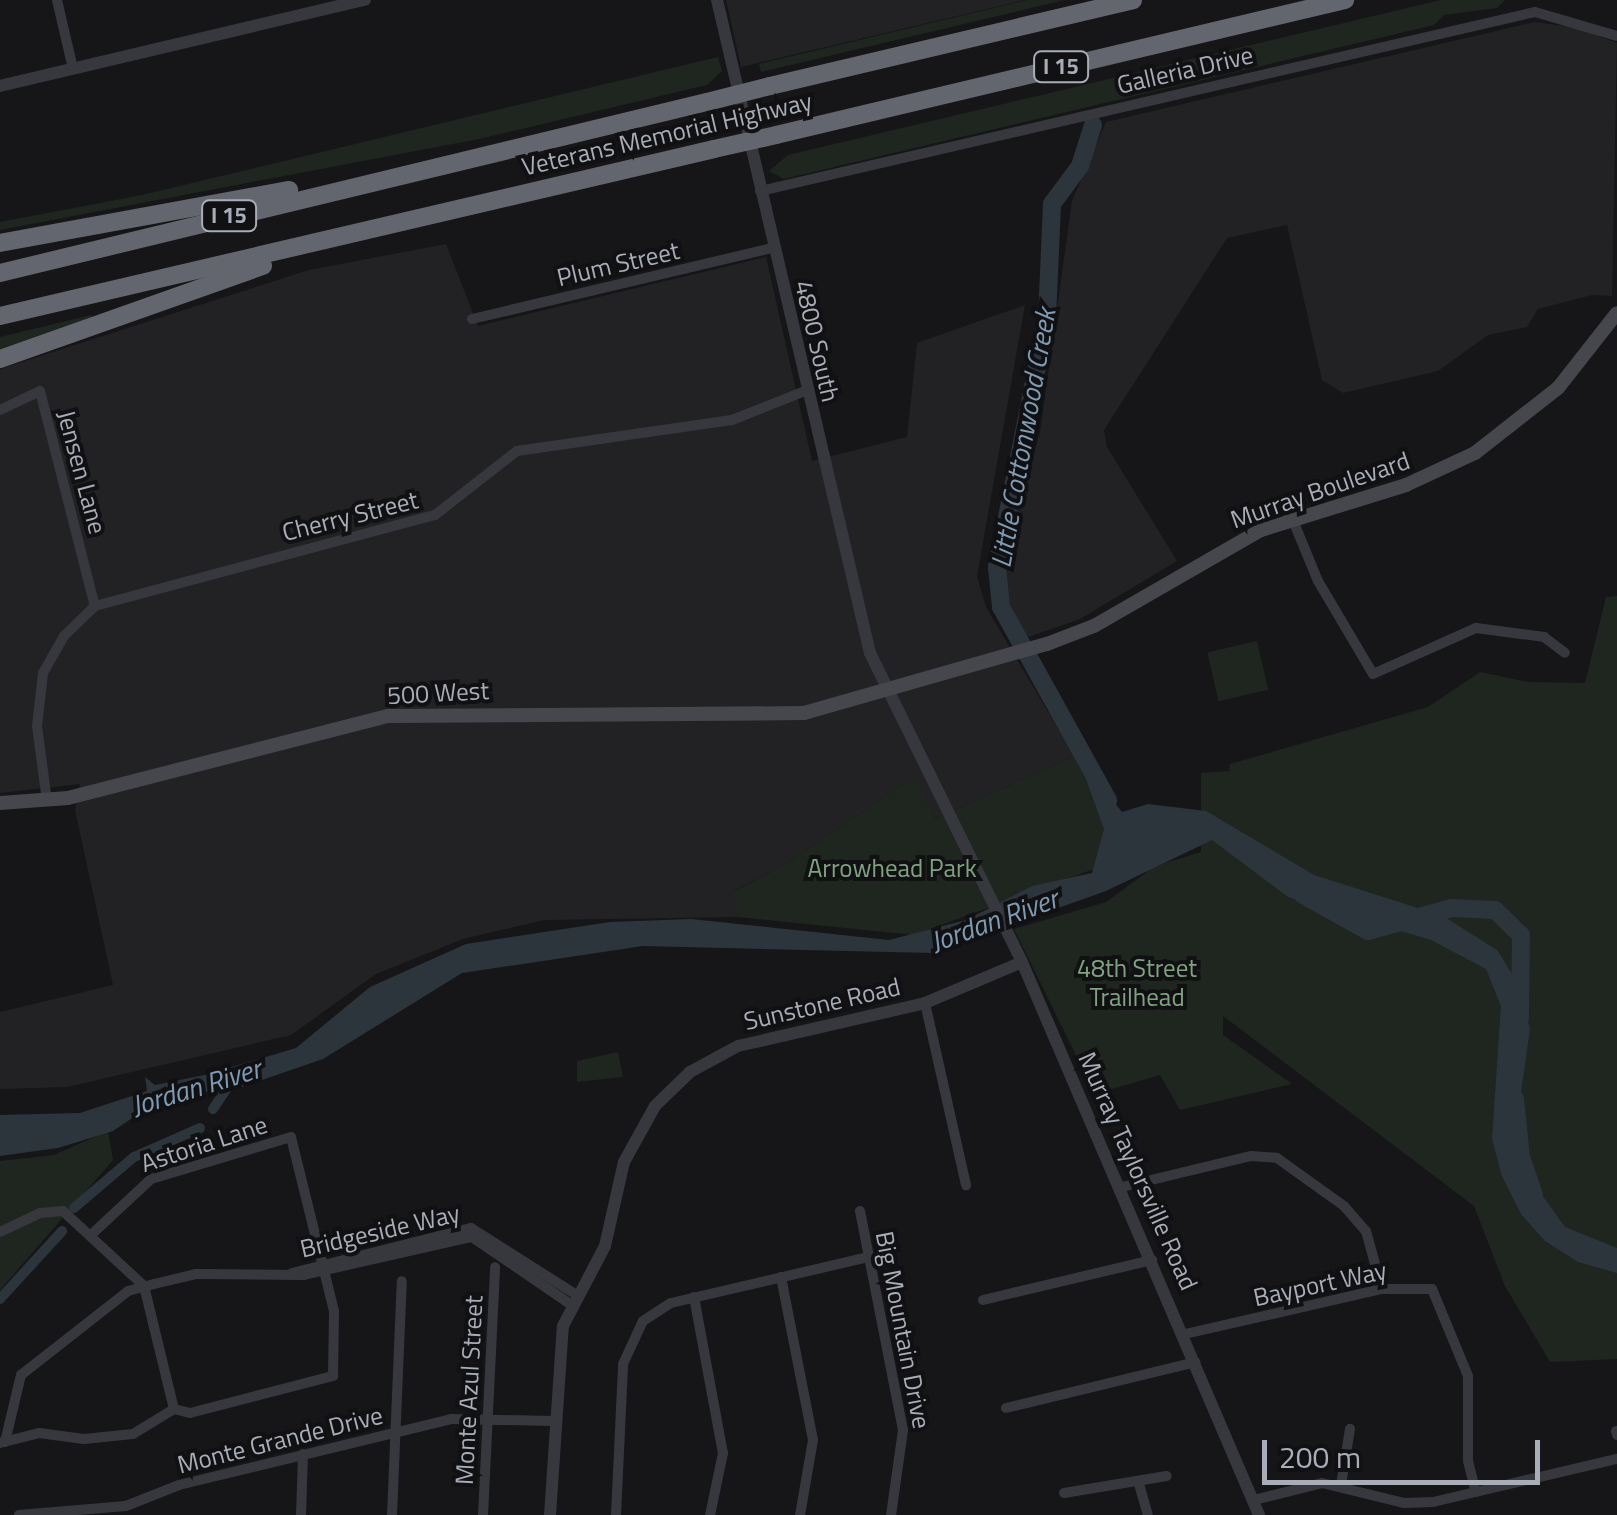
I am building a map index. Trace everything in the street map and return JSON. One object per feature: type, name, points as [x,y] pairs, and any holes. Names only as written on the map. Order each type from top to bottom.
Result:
[{"type":"highway","name":"Veterans Memorial Highway","points":[[0,273],[1133,0]]},
{"type":"highway","name":"Veterans Memorial Highway","points":[[0,316],[1346,0]]},
{"type":"highway","points":[[0,243],[457,160]]},
{"type":"highway","points":[[0,359],[309,246]]},
{"type":"main road","name":"Murray Boulevard","points":[[885,689],[1032,648],[1094,626],[1212,554],[1292,518],[1406,486],[1475,453],[1558,388],[1617,313]]},
{"type":"main road","name":"500 West","points":[[0,804],[47,801],[388,716],[804,714],[885,689]]},
{"type":"street","points":[[57,0],[73,69]]},
{"type":"street","points":[[0,86],[365,0]]},
{"type":"street","name":"4800 South","points":[[717,0],[853,599],[885,689]]},
{"type":"street","name":"Galleria Drive","points":[[760,191],[1536,12],[1617,36]]},
{"type":"street","name":"Plum Street","points":[[472,319],[774,248]]},
{"type":"street","name":"Jensen Lane","points":[[0,410],[40,391],[95,606]]},
{"type":"street","name":"Cherry Street","points":[[95,606],[435,515],[517,450],[732,420],[805,391]]},
{"type":"street","points":[[1292,518],[1318,580],[1373,674],[1476,628],[1544,637],[1565,653]]},
{"type":"street","points":[[47,801],[37,726],[43,673],[64,636],[95,606]]},
{"type":"street","name":"Murray Taylorsville Road","points":[[885,689],[1022,962],[1122,1187],[1259,1515]]},
{"type":"street","name":"Sunstone Road","points":[[550,1515],[557,1351],[575,1301],[605,1246],[630,1149],[655,1106],[690,1072],[738,1046],[924,1002],[1022,962]]},
{"type":"street","points":[[924,1002],[966,1185]]},
{"type":"street","name":"Astoria Lane","points":[[91,1236],[151,1179],[290,1137],[323,1266]]},
{"type":"street","points":[[1122,1187],[1251,1156],[1277,1158],[1344,1206],[1366,1231],[1382,1289]]},
{"type":"street","points":[[0,1232],[59,1210],[144,1286],[174,1409]]},
{"type":"street","name":"Big Mountain Drive","points":[[860,1210],[903,1430],[891,1515]]},
{"type":"street","name":"Bridgeside Way","points":[[3,1443],[20,1375],[128,1291],[144,1286],[196,1274],[291,1274],[471,1228],[575,1301]]},
{"type":"street","points":[[616,1515],[626,1346],[652,1313],[694,1298],[869,1257]]},
{"type":"street","points":[[983,1300],[1152,1260]]},
{"type":"street","points":[[3,1443],[39,1434],[84,1439],[133,1434],[174,1409],[190,1413],[331,1380],[336,1334],[323,1266]]},
{"type":"street","name":"Monte Azul Street","points":[[483,1515],[495,1267]]},
{"type":"street","points":[[781,1278],[813,1440],[800,1515]]},
{"type":"street","points":[[392,1515],[402,1280]]},
{"type":"street","name":"Bayport Way","points":[[1185,1334],[1382,1289],[1419,1285],[1437,1295],[1468,1376],[1468,1461],[1476,1492]]},
{"type":"street","points":[[694,1298],[723,1453],[710,1515]]},
{"type":"street","points":[[1006,1408],[1196,1362]]},
{"type":"street","name":"Monte Grande Drive","points":[[19,1515],[84,1513],[126,1506],[179,1485],[395,1432],[488,1418],[553,1421]]},
{"type":"street","points":[[1342,1485],[1350,1429]]},
{"type":"street","points":[[302,1515],[304,1454]]},
{"type":"street","points":[[1254,1500],[1304,1484],[1342,1485],[1404,1503],[1476,1492],[1617,1459]]},
{"type":"street","points":[[1064,1493],[1140,1484],[1167,1476]]},
{"type":"street","points":[[1140,1484],[1148,1515]]},
{"type":"shaded area","points":[[726,0],[1025,0],[741,67]]},
{"type":"shaded area","points":[[1535,22],[1577,28],[1617,43],[1612,296],[1592,295],[1538,309],[1527,327],[1488,335],[1438,371],[1343,393],[1322,380],[1287,225],[1227,238],[1104,430],[1107,447],[1177,561],[1080,619],[1025,638],[1004,591],[1012,526],[1040,432],[1072,201],[1106,122]]},
{"type":"shaded area","points":[[446,244],[478,326],[766,257],[812,461],[907,437],[917,343],[1025,305],[977,576],[986,607],[1074,756],[935,819],[913,778],[789,862],[734,891],[738,917],[544,920],[463,939],[376,974],[291,1035],[67,1087],[0,1089],[0,1012],[113,985],[75,810],[80,784],[0,793],[0,369],[309,270]]},
{"type":"green space","points":[[1027,0],[1065,0],[761,72],[759,64]]},
{"type":"green space","points":[[1441,0],[1505,0],[1497,8],[1444,15],[1434,25],[784,179],[769,171],[788,155]]},
{"type":"green space","points":[[718,57],[722,71],[707,85],[479,139],[0,230],[0,222],[142,195]]},
{"type":"green space","points":[[92,317],[0,351],[0,337]]},
{"type":"green space","name":"48th Street Trailhead","points":[[1617,596],[1617,1359],[1550,1362],[1505,1286],[1474,1206],[1223,1016],[1223,1035],[1292,1084],[1180,1110],[1160,1075],[1095,1094],[1014,929],[1106,902],[1155,866],[1201,852],[1201,773],[1229,771],[1230,764],[1428,707],[1480,672],[1529,682],[1585,683],[1606,597]]},
{"type":"green space","points":[[1257,641],[1268,690],[1219,701],[1207,652]]},
{"type":"green space","name":"Arrowhead Park","points":[[1074,756],[1104,814],[1107,841],[1094,869],[914,935],[738,917],[733,892],[789,862],[914,777],[935,819]]},
{"type":"green space","points":[[618,1052],[623,1077],[577,1082],[577,1061]]},
{"type":"green space","points":[[108,1131],[113,1160],[0,1290],[0,1161],[54,1155]]},
{"type":"water","points":[[1078,757],[1122,812],[1148,804],[1206,811],[1314,875],[1443,916],[1497,950],[1519,985],[1530,1029],[1516,1127],[1526,1173],[1565,1227],[1617,1248],[1617,1273],[1578,1262],[1545,1241],[1521,1214],[1502,1176],[1492,1139],[1501,1006],[1486,969],[1431,940],[1288,897],[1212,840],[1106,891],[932,953],[643,946],[462,973],[323,1059],[230,1091],[202,1092],[196,1101],[154,1110],[150,1106],[113,1131],[58,1148],[0,1156],[0,1115],[80,1113],[147,1091],[145,1077],[155,1085],[205,1075],[296,1048],[370,987],[466,944],[610,922],[691,919],[889,940],[966,920],[1032,886],[1092,873],[1104,829]]},
{"type":"waterway","name":"Little Cottonwood Creek","points":[[1093,125],[1080,166],[1052,204],[1047,317],[997,567],[1001,607],[1108,800]]},
{"type":"waterway","name":"Jordan River","points":[[1303,895],[1368,931],[1452,908],[1495,910],[1521,935],[1520,1018]]},
{"type":"waterway","points":[[213,1109],[231,1082]]},
{"type":"waterway","name":"Jordan River","points":[[1515,1099],[1521,1157],[1534,1195]]},
{"type":"waterway","points":[[74,1208],[134,1157],[200,1128]]},
{"type":"waterway","points":[[0,1299],[62,1231]]}]
